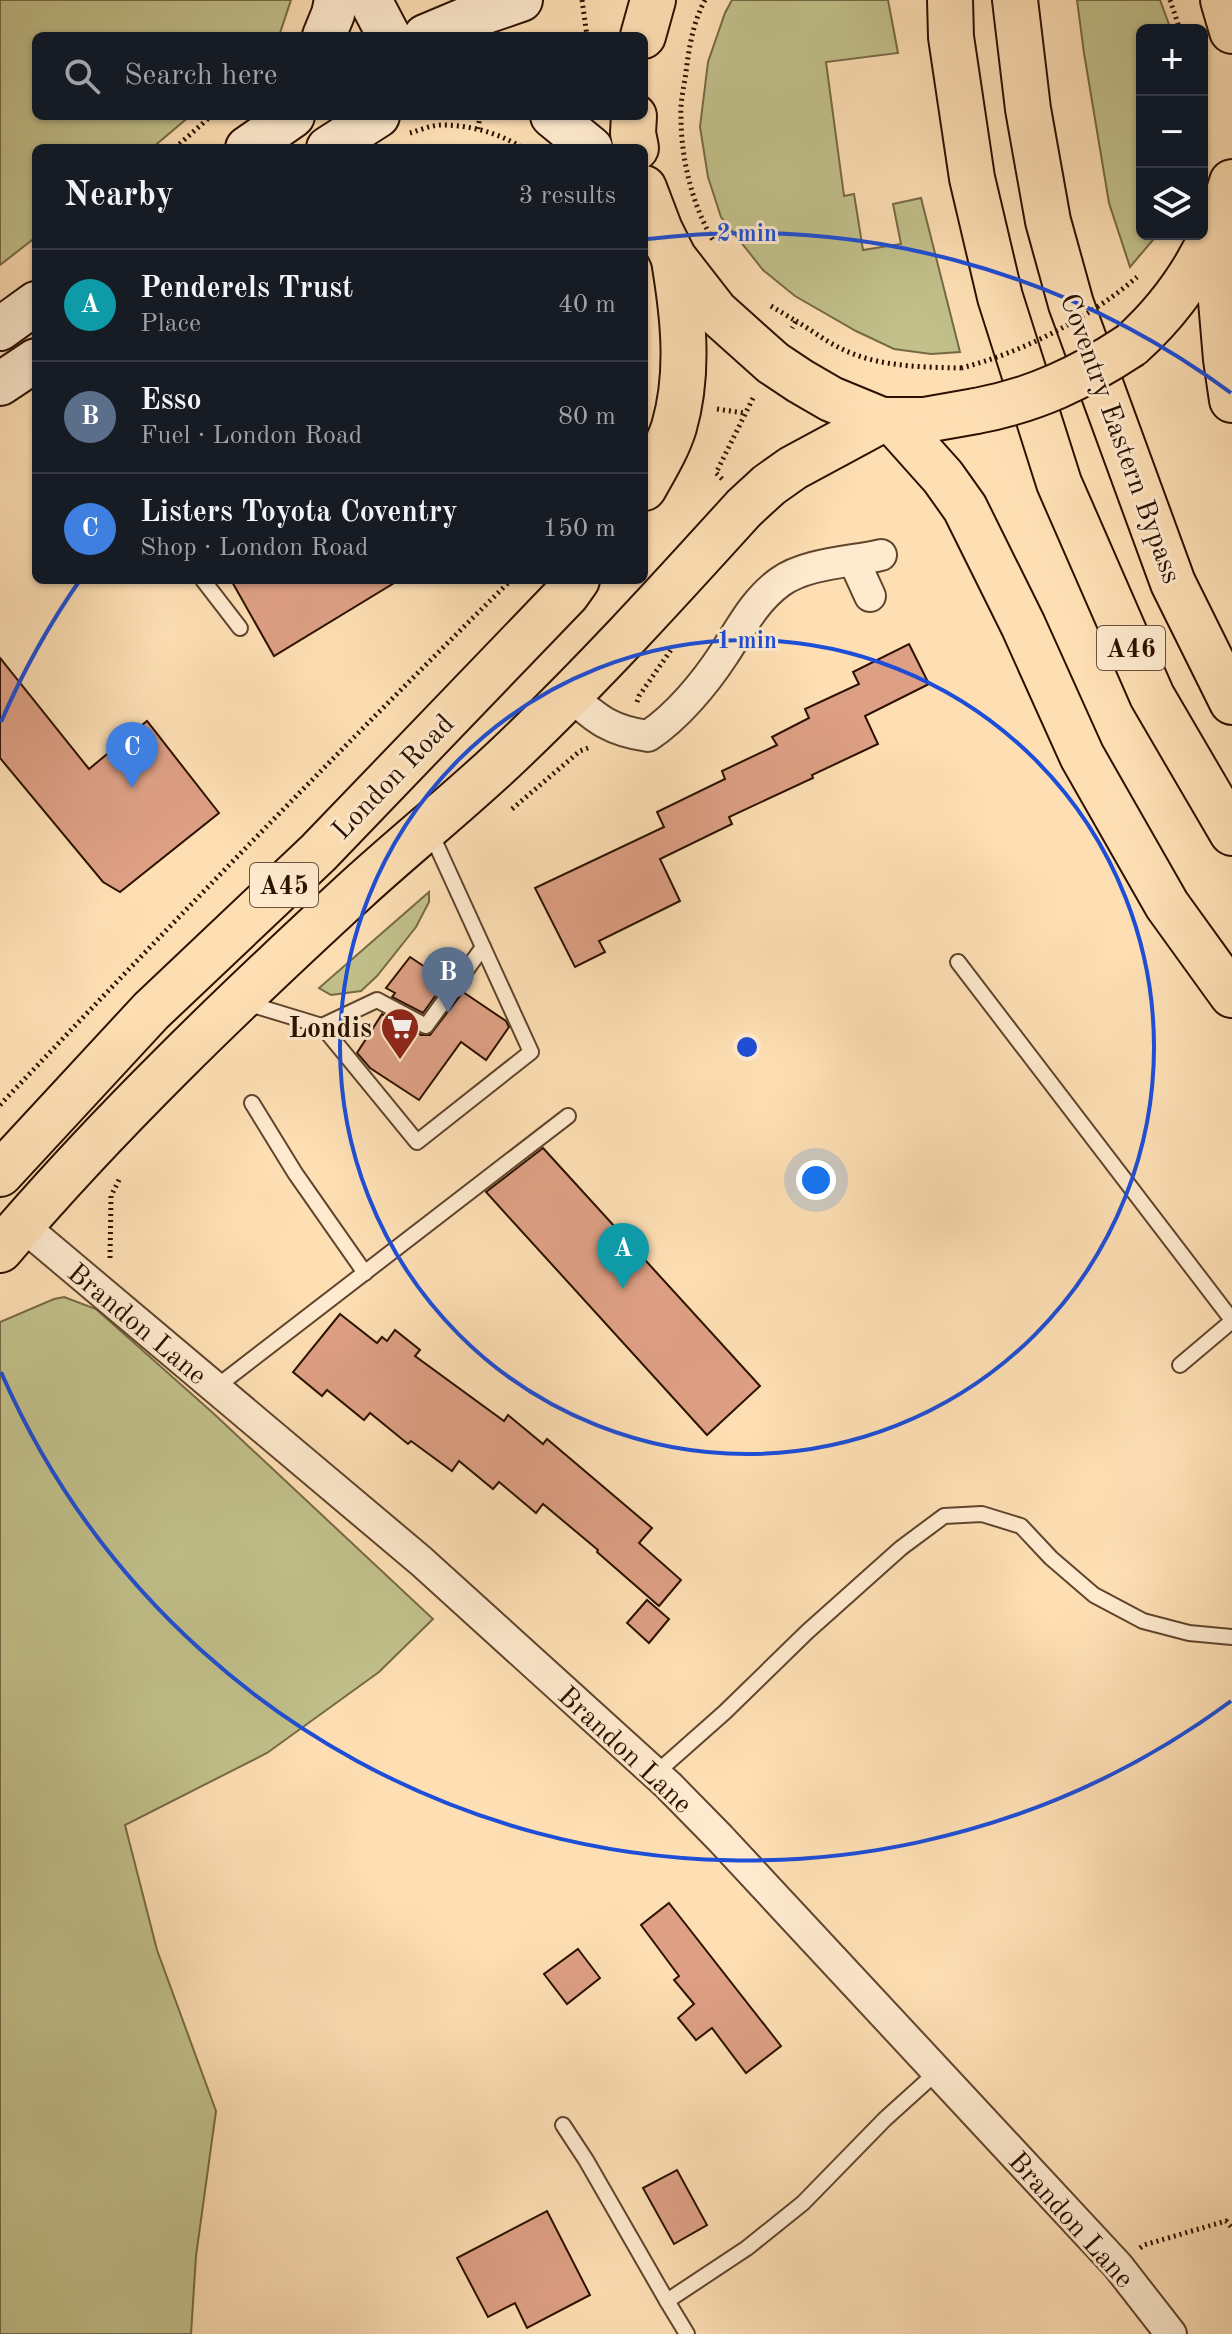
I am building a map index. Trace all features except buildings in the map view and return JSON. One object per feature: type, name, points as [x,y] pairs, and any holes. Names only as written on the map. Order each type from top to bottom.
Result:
[{"type":"highway","points":[[653,0],[660,45]]},
{"type":"highway","name":"A46","points":[[950,0],[951,37],[972,178],[1000,297],[1059,483],[1152,696],[1232,833]]},
{"type":"highway","name":"Coventry Eastern Bypass","points":[[1015,0],[1048,221],[1071,304],[1173,583],[1232,702]]},
{"type":"highway","points":[[1223,0],[1232,31]]},
{"type":"highway","points":[[634,120],[635,144]]},
{"type":"highway","points":[[659,232],[716,312],[773,363],[831,399],[887,421],[925,420],[1020,401],[1057,388],[1131,345],[1177,298],[1228,197]]},
{"type":"highway","points":[[1228,197],[1220,289],[1232,400]]},
{"type":"highway","points":[[648,200],[683,313],[684,358],[680,404],[674,428],[648,481]]},
{"type":"highway","points":[[887,421],[943,477],[965,508],[1023,625],[1082,756],[1167,905],[1232,995]]},
{"type":"highway","name":"London Road","points":[[11,1237],[194,1044],[570,695],[744,508],[793,468],[887,421]]},
{"type":"highway","name":"London Road","points":[[0,1174],[151,1011],[318,853],[574,584]]},
{"type":"street","points":[[326,32],[336,0]]},
{"type":"street","points":[[370,0],[418,28],[521,0]]},
{"type":"street","points":[[334,144],[372,120]]},
{"type":"street","points":[[557,120],[586,144]]},
{"type":"street","points":[[0,329],[32,306]]},
{"type":"street","points":[[570,695],[595,719],[627,733],[648,736],[679,711],[722,657],[755,604],[783,580],[826,563],[868,558],[870,596]]},
{"type":"street","name":"Brandon Lane","points":[[11,1237],[215,1388],[421,1561],[655,1774],[731,1850],[1118,2266],[1171,2334]]},
{"type":"lane","points":[[206,584],[240,628]]},
{"type":"lane","points":[[239,1001],[322,1026],[417,1142],[531,1052],[427,825]]},
{"type":"lane","points":[[322,1026],[377,1000],[426,1026],[483,947]]},
{"type":"lane","points":[[958,962],[1232,1320],[1180,1365]]},
{"type":"lane","points":[[252,1103],[295,1173],[365,1273]]},
{"type":"lane","points":[[215,1388],[568,1116]]},
{"type":"lane","points":[[655,1774],[725,1712],[819,1621],[901,1548],[944,1516],[982,1514],[1021,1526],[1051,1558],[1094,1595],[1143,1621],[1189,1633],[1232,1637]]},
{"type":"lane","points":[[667,2301],[747,2248],[803,2203],[885,2119],[937,2072]]},
{"type":"lane","points":[[563,2125],[687,2334]]},
{"type":"path","points":[[582,0],[586,32]]},
{"type":"path","points":[[705,0],[698,13],[688,56],[680,114],[684,156],[692,192],[716,245]]},
{"type":"path","points":[[1170,0],[1178,24]]},
{"type":"path","points":[[660,45],[688,56]]},
{"type":"path","points":[[180,144],[206,120]]},
{"type":"path","points":[[478,129],[479,120]]},
{"type":"path","points":[[439,125],[478,129],[506,137],[517,144]]},
{"type":"path","points":[[763,301],[839,348],[871,360],[914,367],[961,368],[1048,335],[1118,293],[1137,277]]},
{"type":"path","points":[[744,413],[796,321]]},
{"type":"path","points":[[0,1105],[300,791],[507,584]]},
{"type":"path","points":[[1118,2266],[1144,2245],[1226,2221],[1232,2228]]},
{"type":"shaded area","points":[[0,0],[291,0],[280,32],[32,32],[32,120],[185,120],[157,144],[32,144],[32,240],[0,265]]},
{"type":"shaded area","points":[[732,0],[888,0],[898,53],[826,62],[844,196],[854,194],[863,250],[901,244],[893,204],[921,198],[960,352],[931,354],[894,349],[856,331],[795,296],[763,270],[721,217],[708,177],[700,127],[708,62]]},
{"type":"shaded area","points":[[1077,0],[1160,0],[1169,24],[1136,24],[1136,240],[1153,240],[1130,267],[1109,203]]},
{"type":"shaded area","points":[[429,892],[429,902],[416,927],[361,991],[331,995],[319,988]]},
{"type":"shaded area","points":[[64,1297],[96,1309],[213,1413],[433,1619],[379,1672],[267,1753],[125,1825],[157,1950],[216,2111],[196,2256],[191,2334],[0,2334],[0,1322]]},
{"type":"place","name":"Listers Toyota Coventry","points":[[132,788]]},
{"type":"place","name":"Esso","points":[[448,1013]]},
{"type":"place","name":"Londis","points":[[400,1061]]},
{"type":"place","name":"Penderels Trust","points":[[623,1289]]}]
